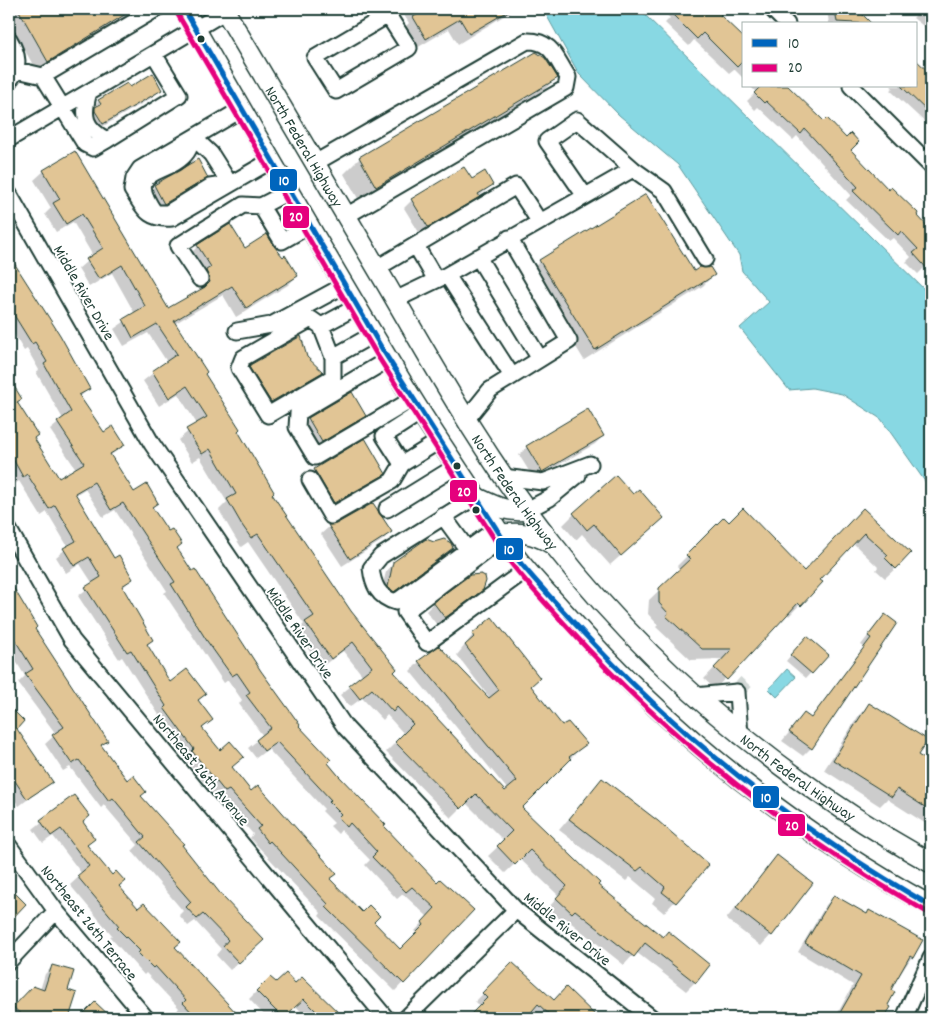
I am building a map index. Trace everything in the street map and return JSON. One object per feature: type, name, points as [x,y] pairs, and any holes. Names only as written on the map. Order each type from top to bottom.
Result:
[{"type":"main road","points":[[184,9],[417,406],[455,468],[526,569],[585,636],[678,728],[790,818],[931,906]]},
{"type":"main road","name":"North Federal Highway","points":[[225,10],[466,420],[503,477],[553,545],[622,625],[695,696],[740,736],[829,802],[931,863]]},
{"type":"main road","points":[[475,497],[499,508],[515,512],[527,510]]},
{"type":"main road","points":[[502,536],[520,532],[534,534],[553,545]]},
{"type":"main road","points":[[910,894],[931,898]]},
{"type":"street","points":[[9,39],[17,52],[13,76],[43,76],[156,9]]},
{"type":"street","points":[[772,9],[785,22]]},
{"type":"street","points":[[9,139],[196,30],[225,10]]},
{"type":"street","points":[[386,12],[409,48],[336,91],[316,58],[386,12]]},
{"type":"street","points":[[315,163],[527,41],[538,40],[547,44],[568,77],[566,88],[346,216]]},
{"type":"street","points":[[43,76],[85,144],[93,148],[179,95],[154,54]]},
{"type":"street","points":[[853,88],[931,166]]},
{"type":"street","points":[[89,92],[84,109],[87,122],[93,133],[107,140]]},
{"type":"street","points":[[242,109],[140,169],[134,178],[132,190],[146,212],[159,219],[172,218],[272,160]]},
{"type":"street","points":[[585,196],[548,141],[577,120],[633,169],[664,191],[705,259]]},
{"type":"street","points":[[194,138],[211,154],[230,184]]},
{"type":"street","points":[[396,300],[442,277],[633,169]]},
{"type":"street","points":[[377,268],[516,186],[539,222]]},
{"type":"street","points":[[200,279],[178,246],[243,205],[261,206],[290,191]]},
{"type":"street","name":"Middle River Drive","points":[[9,194],[152,444],[345,727],[516,910],[647,1017]]},
{"type":"street","points":[[261,206],[282,241],[310,225]]},
{"type":"street","points":[[466,420],[490,390],[569,341],[509,238]]},
{"type":"street","points":[[416,246],[442,277],[512,376]]},
{"type":"street","points":[[478,257],[540,359]]},
{"type":"street","points":[[236,330],[271,325],[345,285]]},
{"type":"street","points":[[321,326],[358,306]]},
{"type":"street","points":[[310,319],[321,326],[333,357],[333,377],[268,415],[239,368],[243,358],[310,319]]},
{"type":"street","points":[[333,357],[374,334]]},
{"type":"street","points":[[389,359],[298,413],[297,427],[315,457],[417,406]]},
{"type":"street","points":[[402,464],[384,436],[417,406]]},
{"type":"street","points":[[310,480],[331,516],[392,481],[402,464],[439,441]]},
{"type":"street","points":[[503,477],[543,482],[590,464],[550,498],[527,510]]},
{"type":"street","points":[[386,509],[455,468]]},
{"type":"street","points":[[475,497],[381,556],[371,568],[373,584],[385,599],[396,602],[486,536],[502,536]]},
{"type":"street","points":[[443,516],[467,549]]},
{"type":"street","name":"Northeast 26th Avenue","points":[[9,530],[72,640],[386,1018]]},
{"type":"street","points":[[502,536],[405,612],[427,643],[526,569]]},
{"type":"street","points":[[695,696],[737,692],[740,736]]},
{"type":"street","name":"Northeast 26th Terrace","points":[[9,846],[56,911],[146,1018]]},
{"type":"street","points":[[406,1018],[516,910]]},
{"type":"street","points":[[9,961],[56,911]]},
{"type":"street","points":[[904,1018],[931,958]]},
{"type":"water","points":[[543,9],[639,9],[931,296],[931,490],[881,419],[842,394],[812,388],[789,390],[740,328],[769,302],[742,271],[739,255],[678,165],[619,115],[579,74]]},
{"type":"water","points":[[787,669],[796,677],[777,697],[769,689]]},
{"type":"building","points":[[18,9],[134,9],[48,62]]},
{"type":"building","points":[[417,9],[512,9],[469,34],[460,19],[426,39],[413,17],[420,13]]},
{"type":"building","points":[[677,9],[727,9],[720,15],[742,36],[742,62],[737,67],[703,33],[697,39],[672,14]]},
{"type":"building","points":[[835,9],[862,9],[863,15],[870,22],[837,22]]},
{"type":"building","points":[[536,52],[545,58],[558,78],[376,187],[359,157]]},
{"type":"building","points":[[918,62],[931,74],[931,115],[903,88],[918,88]]},
{"type":"building","points":[[153,73],[162,90],[103,124],[95,111],[95,107],[101,104],[98,100],[127,83],[130,87]]},
{"type":"building","points":[[759,88],[790,88],[824,121],[827,118],[846,138],[851,133],[859,142],[851,150],[889,190],[891,187],[918,213],[917,215],[931,230],[931,273],[913,253],[918,249],[901,231],[898,235],[853,191],[858,187],[805,129],[801,134],[766,101],[764,103],[754,93]]},
{"type":"building","points":[[75,151],[168,308],[205,287],[210,282],[206,270],[211,267],[197,245],[230,224],[245,248],[267,234],[283,257],[285,255],[298,276],[246,308],[232,286],[174,321],[207,372],[205,374],[240,429],[238,431],[274,492],[272,494],[351,611],[397,669],[394,672],[505,791],[517,781],[418,661],[439,646],[489,698],[499,690],[465,645],[474,637],[472,634],[492,617],[540,678],[531,686],[562,725],[568,722],[587,744],[569,757],[571,759],[522,808],[600,883],[598,885],[663,937],[668,931],[710,965],[696,983],[645,943],[634,957],[575,910],[572,913],[556,898],[567,886],[530,850],[515,865],[497,846],[512,831],[476,794],[461,809],[395,742],[413,724],[397,707],[393,712],[372,689],[360,699],[349,685],[372,667],[353,642],[331,659],[305,622],[314,616],[258,534],[251,538],[242,525],[227,499],[236,494],[210,449],[202,454],[186,429],[207,417],[187,386],[169,398],[152,371],[177,354],[157,324],[133,338],[123,319],[145,306],[122,265],[99,279],[86,259],[103,248],[82,214],[66,224],[53,203],[60,199],[43,170]]},
{"type":"building","points":[[198,159],[208,178],[164,204],[154,185]]},
{"type":"building","points":[[464,167],[472,179],[485,171],[493,185],[478,194],[480,197],[428,227],[411,199]]},
{"type":"building","points":[[646,194],[694,271],[700,267],[710,267],[715,275],[595,350],[539,260]]},
{"type":"building","points":[[9,255],[60,335],[90,389],[79,395],[104,432],[113,426],[125,445],[110,454],[134,492],[147,484],[158,503],[152,507],[168,531],[172,529],[182,544],[177,548],[192,571],[195,569],[299,726],[331,760],[328,763],[338,775],[437,882],[440,879],[474,910],[404,984],[326,907],[328,904],[270,841],[268,843],[257,829],[261,826],[229,790],[225,792],[192,751],[194,749],[164,708],[166,706],[131,650],[127,652],[85,587],[101,577],[89,557],[74,566],[63,548],[76,541],[55,505],[49,509],[27,474],[23,477],[9,452],[9,378],[22,399],[17,402],[38,435],[34,438],[59,478],[84,463],[57,422],[71,412],[44,364],[47,362],[35,342],[32,344],[9,307]],"holes":[[[94,482],[111,510],[123,503],[175,582],[171,584],[207,641],[232,676],[237,673],[250,692],[246,695],[271,728],[256,740],[264,751],[277,742],[331,800],[329,802],[341,814],[338,817],[347,827],[350,823],[377,852],[372,857],[406,892],[412,887],[435,908],[422,922],[424,925],[400,949],[374,922],[380,916],[369,905],[362,912],[330,879],[337,874],[258,785],[251,791],[232,767],[244,757],[230,741],[220,750],[202,728],[213,720],[198,700],[206,694],[187,669],[170,682],[147,644],[153,640],[122,586],[133,579],[119,555],[114,558],[75,493]]]},
{"type":"building","points":[[301,336],[307,357],[323,372],[271,402],[249,367]]},
{"type":"building","points":[[352,392],[366,416],[322,442],[308,418]]},
{"type":"building","points":[[588,409],[604,436],[542,472],[526,446]]},
{"type":"building","points":[[365,438],[386,474],[334,503],[314,469]]},
{"type":"building","points":[[616,475],[633,494],[639,489],[664,518],[621,556],[594,524],[587,530],[573,513]]},
{"type":"building","points":[[373,503],[392,532],[350,559],[328,525],[336,524]]},
{"type":"building","points":[[743,508],[804,571],[863,508],[911,553],[896,569],[885,558],[888,555],[864,533],[820,580],[823,582],[801,606],[798,603],[727,680],[714,668],[732,649],[702,649],[666,616],[668,613],[659,603],[659,588],[690,559],[686,555],[724,517],[729,522]]},
{"type":"building","points":[[426,539],[434,542],[444,539],[451,543],[453,548],[394,592],[388,587],[393,562]]},
{"type":"building","points":[[481,574],[485,576],[486,581],[483,590],[445,618],[433,602],[470,575]]},
{"type":"building","points":[[9,580],[37,627],[35,629],[108,741],[101,745],[127,780],[133,775],[146,792],[141,796],[184,844],[182,845],[223,897],[264,940],[239,963],[223,946],[228,940],[203,914],[197,919],[186,907],[191,902],[139,842],[145,837],[113,798],[109,801],[79,760],[72,764],[52,735],[64,727],[25,674],[33,669],[15,640],[9,644]]},
{"type":"building","points":[[885,614],[897,623],[812,749],[789,732],[804,713],[811,718],[871,638],[868,636]]},
{"type":"building","points":[[807,636],[829,655],[812,674],[790,655]]},
{"type":"building","points":[[869,703],[928,740],[918,755],[931,763],[931,811],[897,789],[892,797],[833,760]]},
{"type":"building","points":[[9,706],[24,721],[17,729],[53,782],[27,799],[9,772]]},
{"type":"building","points":[[602,778],[658,821],[709,865],[676,903],[662,892],[665,887],[642,867],[637,871],[569,819]]},
{"type":"building","points":[[74,795],[90,816],[83,822],[95,839],[87,845],[112,875],[116,871],[125,881],[119,886],[138,908],[144,903],[181,942],[175,947],[241,1018],[197,1018],[183,1003],[186,1000],[155,966],[153,968],[138,953],[140,951],[117,928],[119,926],[77,876],[89,866],[61,829],[51,836],[40,820]]},
{"type":"building","points":[[777,855],[813,883],[772,936],[736,908]]},
{"type":"building","points":[[9,887],[26,904],[9,922]]},
{"type":"building","points":[[834,895],[867,914],[869,910],[923,940],[913,958],[910,956],[891,990],[895,992],[888,1005],[891,1007],[884,1018],[837,1018],[861,976],[805,943]]},
{"type":"building","points":[[512,962],[554,1000],[566,987],[598,1018],[553,1018],[538,1004],[527,1017],[522,1013],[517,1018],[467,1018],[487,998],[482,993]]},
{"type":"building","points":[[52,965],[74,971],[68,990],[77,993],[69,1018],[25,1018],[13,1007],[33,986],[44,990]]},
{"type":"building","points":[[286,973],[295,983],[302,977],[344,1018],[323,1018],[304,999],[283,1018],[256,991],[270,977],[276,982]]},
{"type":"building","points":[[95,1002],[112,1018],[79,1018]]},
{"type":"tunnel","points":[[737,692],[746,682]]},
{"type":"transit line","name":"10","points":[[184,9],[384,352],[518,560],[617,668],[700,745],[788,814],[882,877],[931,906]]},
{"type":"transit line","name":"20","points":[[177,13],[377,355],[504,554],[520,574],[611,673],[694,750],[783,820],[878,883],[927,912]]}]
